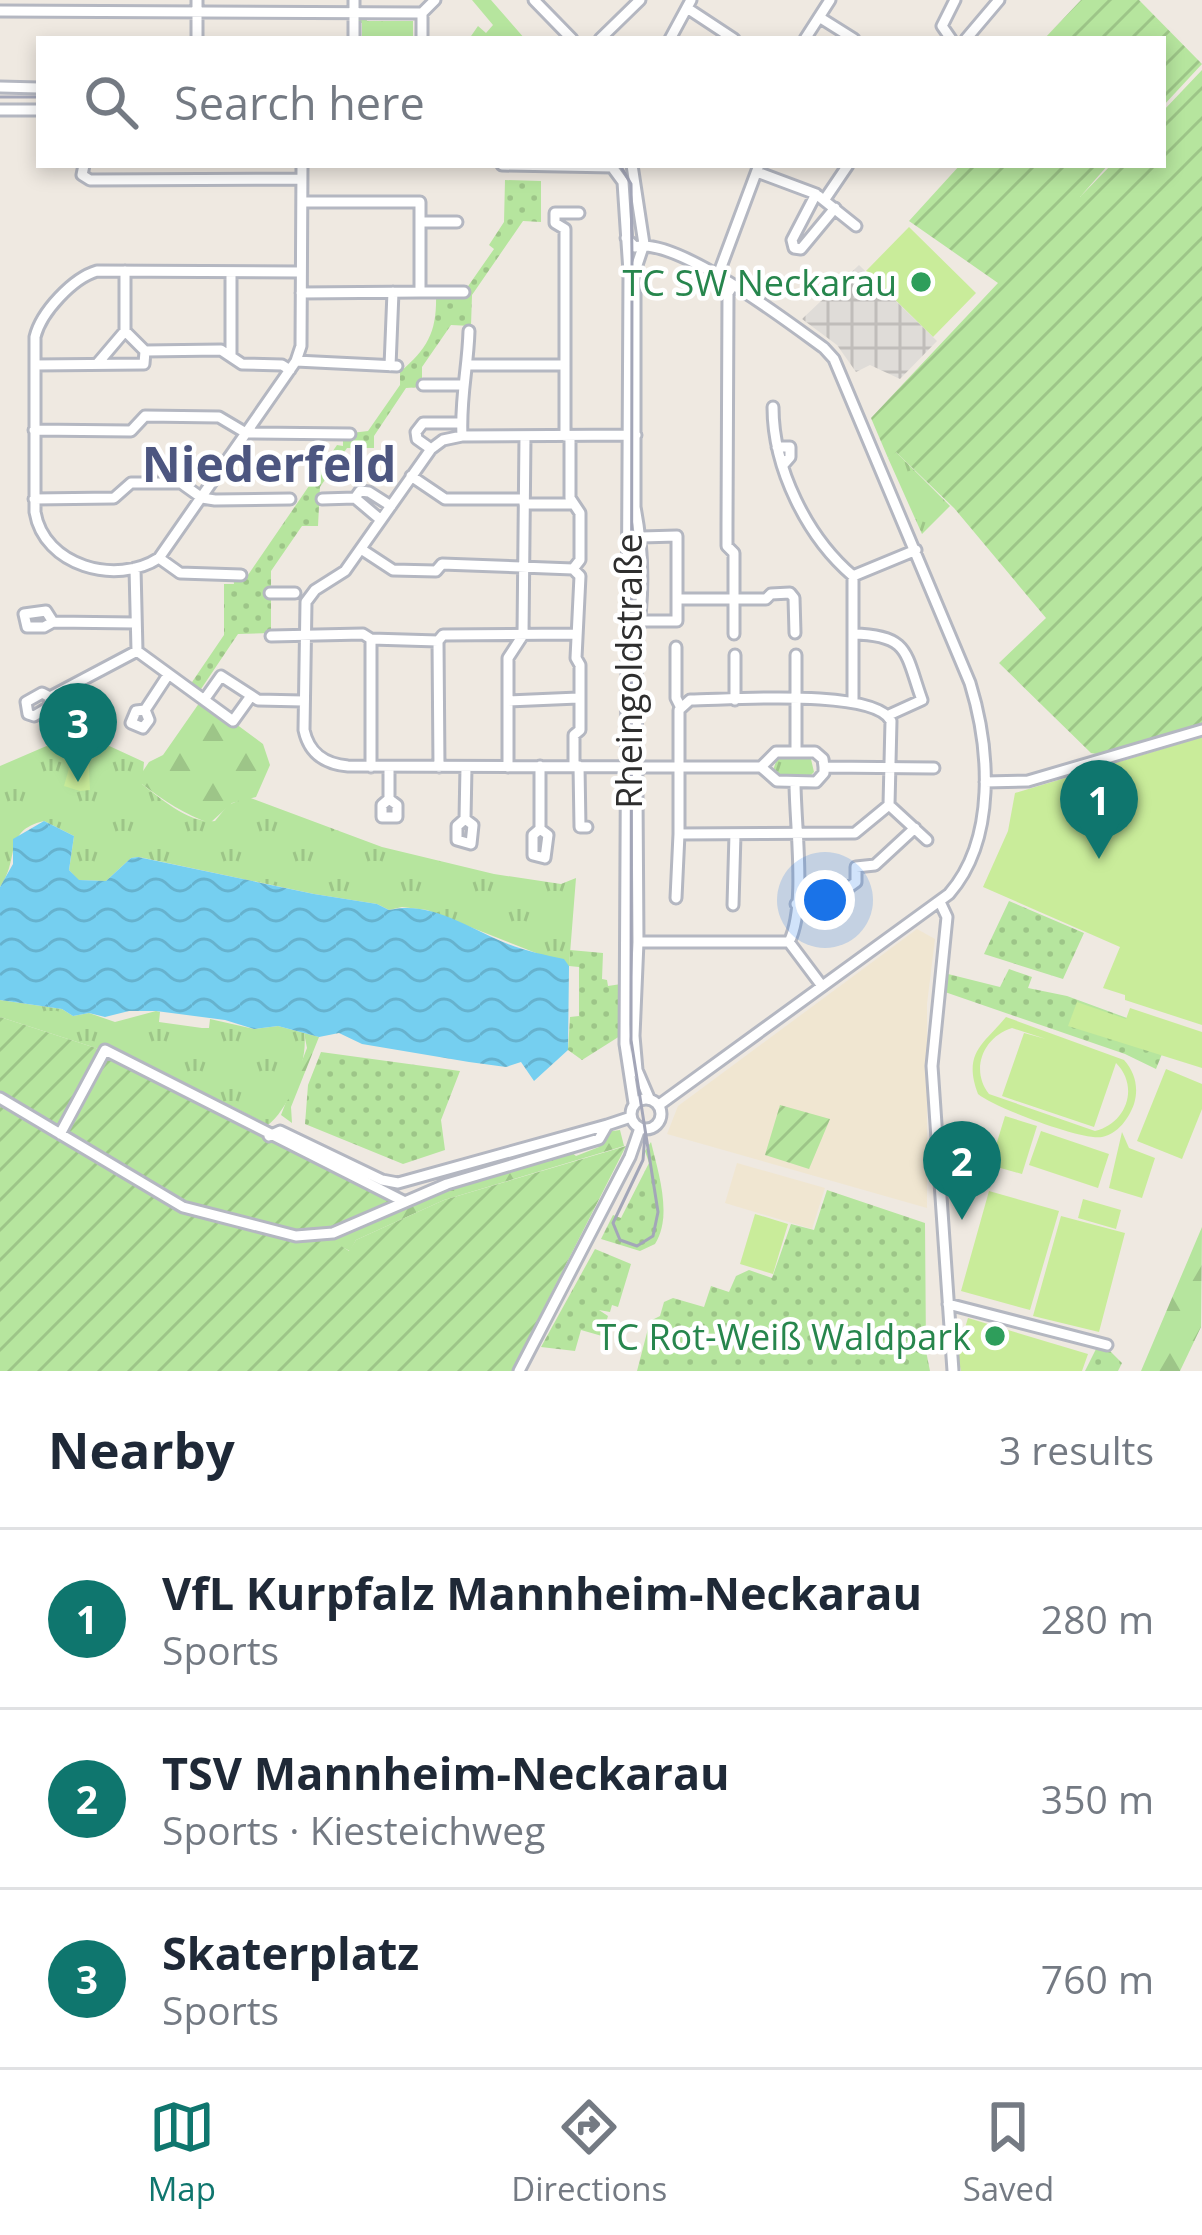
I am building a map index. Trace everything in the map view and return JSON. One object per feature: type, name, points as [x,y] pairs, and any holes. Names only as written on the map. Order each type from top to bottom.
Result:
[{"type":"street","points":[[422,36],[422,13],[435,0]]},
{"type":"street","points":[[603,36],[640,0]]},
{"type":"street","points":[[807,36],[830,0]]},
{"type":"street","points":[[949,36],[942,26],[955,0]]},
{"type":"street","points":[[969,36],[999,0]]},
{"type":"street","points":[[538,2],[569,36]]},
{"type":"street","points":[[672,36],[689,4],[730,36]]},
{"type":"street","points":[[0,11],[354,6],[422,13]]},
{"type":"street","points":[[819,16],[849,36]]},
{"type":"street","points":[[0,87],[36,88]]},
{"type":"street","points":[[0,110],[36,110]]},
{"type":"street","points":[[83,168],[86,179],[302,179]]},
{"type":"street","points":[[98,168],[100,179]]},
{"type":"street","points":[[301,272],[89,273],[44,316],[35,337],[34,499],[37,526],[69,562],[85,568],[135,568],[159,559],[293,366],[301,346],[302,168]]},
{"type":"street","name":"Rheingoldstraße","points":[[616,168],[622,182],[629,272],[638,942],[635,1047],[638,1070],[654,1102]]},
{"type":"street","name":"Rheingoldstraße","points":[[631,1118],[634,1103],[625,1044],[636,645],[641,621],[641,537],[632,435],[635,271],[644,244],[633,168]]},
{"type":"street","points":[[718,274],[758,168],[820,196],[856,226]]},
{"type":"street","points":[[835,208],[801,249],[794,248],[792,240],[820,196],[845,168]]},
{"type":"street","points":[[622,182],[629,180],[638,188]]},
{"type":"street","points":[[302,202],[420,202],[420,292]]},
{"type":"street","points":[[573,569],[580,560],[580,513],[570,498],[565,229],[555,223],[555,213],[579,213]]},
{"type":"street","points":[[420,222],[457,222]]},
{"type":"street","points":[[626,238],[635,247],[644,244],[665,250],[718,274],[834,359],[978,707],[985,782],[975,847],[962,878],[940,902],[654,1102],[634,1103]]},
{"type":"street","points":[[97,364],[125,331],[125,271]]},
{"type":"street","points":[[231,272],[231,356]]},
{"type":"street","points":[[733,285],[728,293],[727,546],[734,553],[734,634]]},
{"type":"street","points":[[125,331],[145,351],[221,350],[242,364],[394,366],[393,292]]},
{"type":"street","points":[[301,293],[464,292]]},
{"type":"street","points":[[462,436],[462,375],[468,365],[469,331]]},
{"type":"street","points":[[35,365],[144,364],[145,351]]},
{"type":"street","points":[[468,365],[565,364]]},
{"type":"street","points":[[423,385],[462,385]]},
{"type":"street","points":[[773,407],[777,447],[807,523],[853,576],[853,700]]},
{"type":"street","points":[[34,430],[131,430],[145,416],[219,416],[246,434],[350,434]]},
{"type":"street","points":[[430,449],[416,432],[423,423],[461,423]]},
{"type":"street","points":[[632,435],[462,436],[430,449],[343,574],[308,598],[305,736],[319,758],[341,766],[761,767],[776,782],[816,782],[824,773],[815,752],[776,752],[761,767]]},
{"type":"street","points":[[508,766],[508,658],[524,635],[525,436]]},
{"type":"street","points":[[411,476],[445,499],[574,504]]},
{"type":"street","points":[[34,499],[114,498],[131,483],[181,483],[202,498],[290,499]]},
{"type":"street","points":[[355,499],[360,491],[369,492],[391,506]]},
{"type":"street","points":[[322,499],[355,499],[381,520]]},
{"type":"street","points":[[641,537],[677,536],[678,599],[677,621],[641,621]]},
{"type":"street","points":[[361,549],[393,570],[436,571],[442,564],[524,566],[573,569],[580,576],[576,634],[580,730],[574,735],[580,827],[587,827]]},
{"type":"street","points":[[853,576],[916,550]]},
{"type":"street","points":[[159,559],[180,573],[241,575]]},
{"type":"street","points":[[135,568],[137,650],[233,721],[251,696]]},
{"type":"street","points":[[270,593],[295,593]]},
{"type":"street","points":[[678,599],[766,599],[770,594],[790,593],[795,633]]},
{"type":"street","points":[[52,622],[136,623]]},
{"type":"street","points":[[272,636],[363,634],[371,639],[438,641]]},
{"type":"street","points":[[439,767],[438,641],[443,635],[576,634]]},
{"type":"street","points":[[680,706],[690,700],[853,700],[889,715],[922,700],[904,648],[886,635],[854,634]]},
{"type":"street","points":[[370,766],[371,639]]},
{"type":"street","points":[[676,647],[680,706],[676,898]]},
{"type":"street","points":[[50,697],[137,650]]},
{"type":"street","points":[[735,655],[735,700]]},
{"type":"street","points":[[796,655],[796,752]]},
{"type":"street","points":[[145,710],[168,675]]},
{"type":"street","points":[[204,700],[221,676],[262,701],[303,701]]},
{"type":"street","points":[[508,701],[578,698]]},
{"type":"street","points":[[679,834],[861,832],[889,805],[889,715]]},
{"type":"street","points":[[985,782],[1028,781],[1202,730]]},
{"type":"street","points":[[540,766],[540,829]]},
{"type":"street","points":[[389,767],[389,799]]},
{"type":"street","points":[[465,819],[466,767]]},
{"type":"street","points":[[824,767],[934,768]]},
{"type":"street","points":[[789,942],[795,930],[796,904],[795,782]]},
{"type":"street","points":[[889,805],[927,840]]},
{"type":"street","points":[[796,904],[816,904],[837,896],[856,882],[856,867],[875,865],[915,827]]},
{"type":"street","points":[[733,905],[734,834]]},
{"type":"street","points":[[940,902],[947,917],[932,1066],[953,1371]]},
{"type":"street","points":[[638,942],[789,942]]},
{"type":"street","points":[[789,942],[822,986]]},
{"type":"street","points":[[60,1134],[105,1050],[405,1202]]},
{"type":"street","points":[[0,1098],[183,1207],[296,1236],[333,1233],[447,1184],[598,1139],[607,1125]]},
{"type":"street","points":[[269,1136],[280,1130],[382,1180],[406,1180],[631,1118],[640,1128],[650,1129],[658,1123],[654,1102]]},
{"type":"street","points":[[519,1371],[630,1157],[640,1128]]},
{"type":"street","points":[[545,1141],[546,1155]]},
{"type":"street","points":[[405,1202],[399,1192],[406,1180]]},
{"type":"street","points":[[948,1304],[1107,1345]]},
{"type":"shaded area","points":[[859,265],[937,341],[900,379],[870,365],[856,372],[837,345],[802,319]]},
{"type":"shaded area","points":[[917,929],[935,939],[927,1004],[927,1208],[667,1134],[678,1106]]},
{"type":"shaded area","points":[[737,1163],[825,1188],[812,1229],[725,1203]]},
{"type":"green space","points":[[472,0],[491,0],[522,36],[471,36],[478,26],[486,33],[493,25]]},
{"type":"green space","points":[[1081,0],[1139,0],[1202,64],[1166,103],[1166,36],[1047,36]]},
{"type":"green space","points":[[357,16],[366,16],[367,21],[413,21],[413,36],[362,36],[362,23],[357,23]]},
{"type":"green space","points":[[1202,70],[1202,723],[1102,755],[1091,753],[999,663],[1046,618],[954,508],[896,452],[888,458],[871,418],[998,283],[909,221],[957,168],[1105,168],[1080,197],[1108,168],[1166,168],[1166,108]]},
{"type":"green space","points":[[505,180],[541,181],[541,222],[523,221],[472,295],[471,326],[451,325],[422,367],[422,387],[406,388],[374,436],[374,448],[347,448],[320,487],[318,526],[302,526],[271,571],[271,633],[238,634],[199,692],[190,685],[224,635],[224,584],[234,584],[233,575],[248,575],[337,445],[343,446],[343,434],[368,431],[400,385],[400,372],[429,337],[436,293],[464,292],[494,249],[489,245],[504,222]]},
{"type":"green space","name":"TC SW Neckarau","points":[[909,227],[976,293],[933,337],[866,271]]},
{"type":"green space","points":[[895,451],[950,506],[922,534],[888,458]]},
{"type":"green space","points":[[202,699],[263,744],[270,765],[256,797],[232,803],[210,823],[158,796],[142,784],[141,774],[149,762],[163,755]]},
{"type":"green space","points":[[79,732],[144,762],[142,784],[196,819],[215,821],[228,805],[248,797],[382,847],[494,874],[561,884],[576,878],[569,966],[427,910],[389,910],[139,857],[131,858],[106,881],[78,880],[69,870],[74,836],[44,821],[22,831],[0,887],[0,766]]},
{"type":"green space","points":[[1202,737],[1202,1025],[1103,988],[1120,947],[983,887],[1008,831],[1015,793]]},
{"type":"green space","points":[[75,747],[88,749],[90,790],[64,786]]},
{"type":"green space","points":[[777,759],[811,759],[814,772],[809,777],[777,776],[773,770]]},
{"type":"green space","points":[[1009,901],[1084,933],[1063,979],[984,954]]},
{"type":"green space","points":[[570,950],[603,953],[602,979],[608,986],[621,984],[620,1036],[582,1060],[568,1050],[570,1017],[579,1016],[579,967],[569,966]]},
{"type":"green space","points":[[1009,969],[1032,977],[1028,988],[1067,996],[1127,1018],[1162,1054],[1156,1069],[942,991],[944,973],[1000,987]]},
{"type":"green space","points":[[0,1000],[62,1009],[73,1016],[89,1013],[115,1022],[156,1011],[159,1022],[202,1028],[209,1028],[210,1019],[254,1029],[278,1026],[304,1033],[305,1044],[290,1096],[268,1125],[232,1106],[222,1109],[102,1050],[0,1017]]},
{"type":"green space","points":[[1077,1002],[1126,1019],[1130,1008],[1202,1032],[1202,1068],[1068,1026]]},
{"type":"green space","points":[[0,1017],[102,1050],[398,1202],[338,1234],[338,1244],[349,1251],[356,1240],[444,1200],[626,1146],[512,1371],[0,1371]]},
{"type":"green space","points":[[1006,1017],[1124,1060],[1136,1086],[1134,1104],[1118,1129],[1102,1137],[1077,1134],[978,1094],[974,1058]],"holes":[[[1012,1028],[1046,1039],[1024,1033],[1002,1096],[1094,1127],[1116,1063],[1128,1093],[1115,1121],[1095,1131],[989,1094],[980,1065],[993,1039]]]},
{"type":"green space","points":[[304,1033],[319,1037],[291,1107],[292,1123],[281,1115],[307,1048]]},
{"type":"green space","points":[[321,1052],[460,1071],[441,1120],[445,1150],[403,1164],[305,1124],[308,1085]]},
{"type":"green space","points":[[1166,1069],[1202,1084],[1202,1109],[1182,1159],[1137,1141]]},
{"type":"green space","points":[[780,1105],[830,1119],[809,1169],[765,1155]]},
{"type":"green space","points":[[1005,1116],[1037,1126],[1022,1174],[990,1165]]},
{"type":"green space","points":[[611,1126],[613,1131],[620,1130],[624,1146],[444,1200],[356,1240],[350,1251],[338,1245],[338,1234],[426,1194],[570,1151],[576,1156],[599,1147]]},
{"type":"green space","points":[[1041,1131],[1109,1154],[1098,1188],[1029,1165]]},
{"type":"green space","points":[[1122,1132],[1129,1148],[1155,1158],[1142,1198],[1109,1188]]},
{"type":"green space","points":[[651,1142],[663,1220],[655,1244],[640,1251],[601,1239],[613,1215],[621,1218],[649,1163],[645,1151]]},
{"type":"green space","points":[[827,1190],[925,1223],[930,1371],[637,1371],[650,1321],[660,1316],[664,1302],[673,1298],[704,1307],[711,1286],[729,1292],[736,1276],[749,1270],[772,1278],[791,1224],[814,1230]]},
{"type":"green space","points":[[989,1191],[1059,1211],[1030,1310],[961,1291]]},
{"type":"green space","points":[[1083,1199],[1121,1210],[1116,1229],[1078,1218]]},
{"type":"green space","points":[[755,1214],[788,1224],[773,1274],[740,1264]]},
{"type":"green space","points":[[1061,1216],[1125,1233],[1099,1332],[1033,1316]]},
{"type":"green space","points":[[1202,1227],[1201,1327],[1180,1371],[1141,1371]]},
{"type":"green space","points":[[595,1249],[631,1264],[618,1307],[612,1305],[610,1312],[599,1310],[608,1316],[602,1336],[581,1330],[575,1351],[541,1347]]},
{"type":"green space","name":"TC Rot-Weiß Waldpark","points":[[968,1318],[1088,1354],[1082,1371],[961,1371],[957,1354]]},
{"type":"green space","points":[[1097,1347],[1110,1351],[1122,1363],[1118,1371],[1085,1371]]},
{"type":"water","points":[[44,821],[74,836],[69,870],[79,880],[106,881],[138,857],[389,910],[435,912],[515,946],[564,959],[569,966],[568,1050],[534,1081],[521,1062],[506,1067],[469,1062],[362,1044],[339,1033],[319,1037],[278,1026],[254,1029],[225,1020],[156,1011],[73,1016],[62,1009],[0,1000],[0,887],[13,864],[13,839]]},
{"type":"tram line","points":[[0,97],[36,97]]},
{"type":"tram line","points":[[622,168],[631,184],[632,257],[631,1040],[658,1212],[653,1236],[637,1246],[620,1240],[613,1223],[643,1160],[645,1134]]},
{"type":"place","name":"TC SW Neckarau","points":[[921,282]]},
{"type":"place","name":"Skaterplatz","points":[[78,782]]},
{"type":"place","name":"VfL Kurpfalz Mannheim-Neckarau","points":[[1099,859]]},
{"type":"place","name":"TSV Mannheim-Neckarau","points":[[962,1220]]},
{"type":"place","name":"TC Rot-Weiß Waldpark","points":[[995,1336]]},
{"type":"district","name":"Niederfeld","points":[[269,463]]}]
